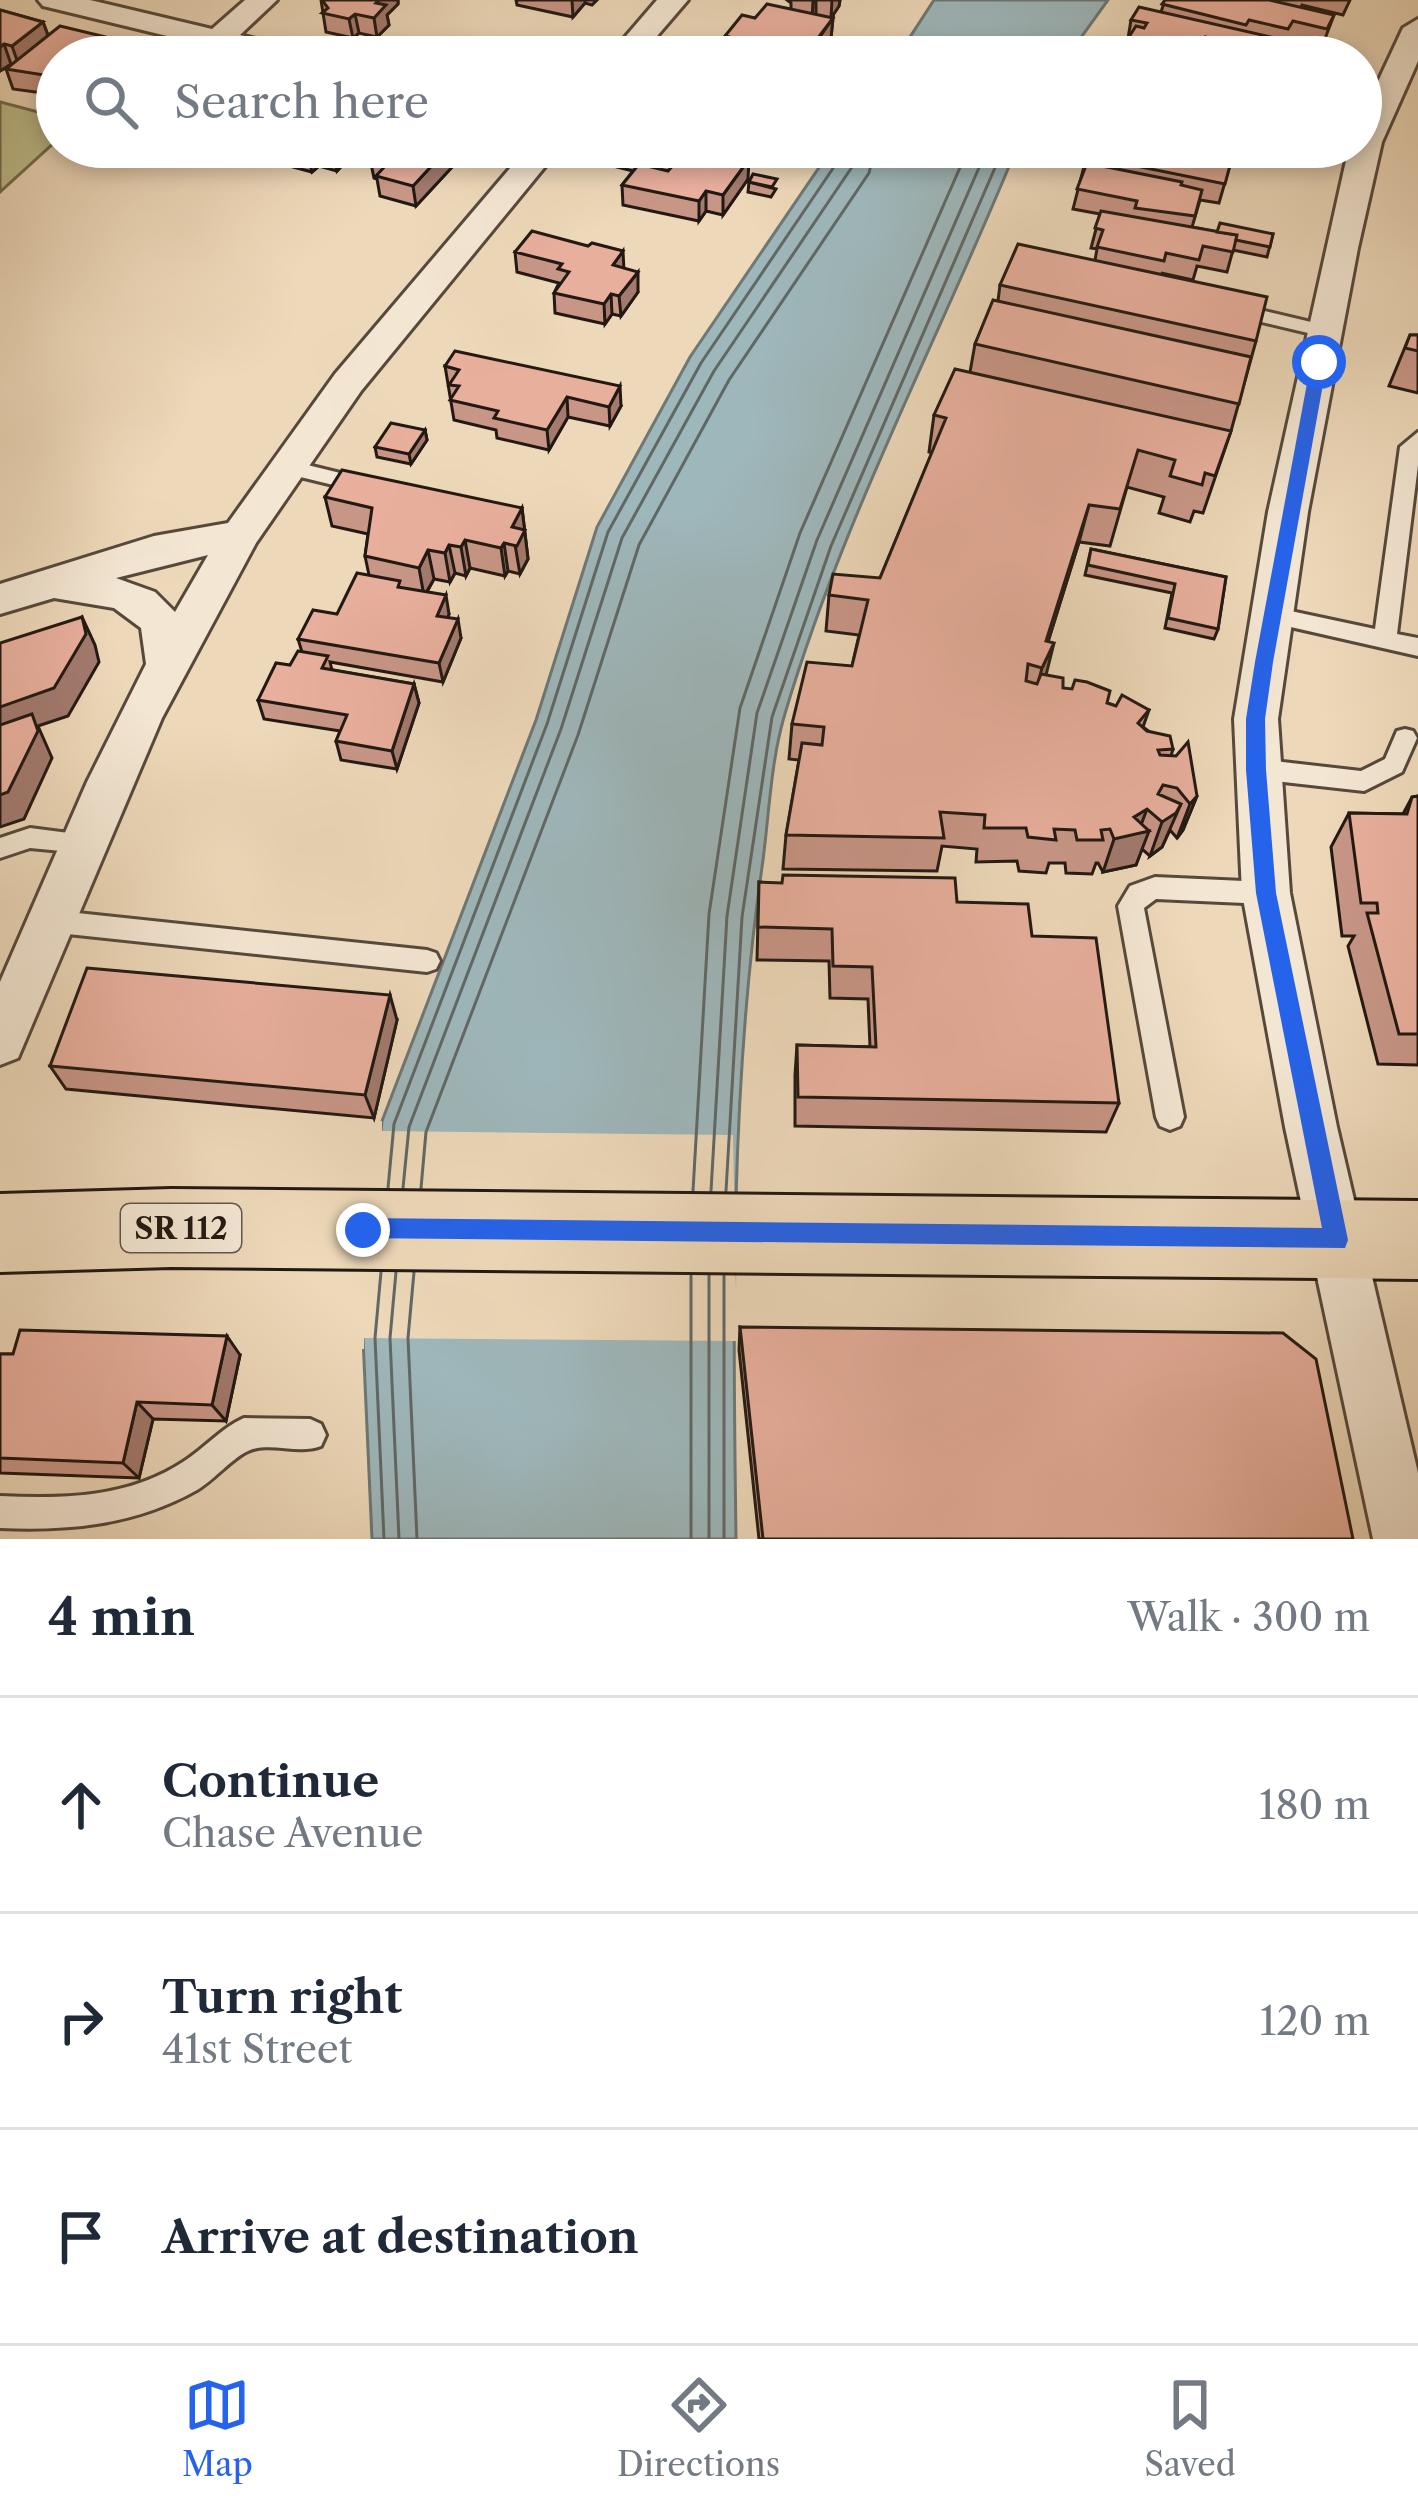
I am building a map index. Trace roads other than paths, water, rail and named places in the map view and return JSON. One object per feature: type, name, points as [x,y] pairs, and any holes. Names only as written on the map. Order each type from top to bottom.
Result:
[{"type":"main road","name":"SR 112","points":[[0,1233],[363,1230],[1418,1240]]},
{"type":"street","points":[[53,0],[205,36]]},
{"type":"street","points":[[221,36],[262,0]]},
{"type":"street","points":[[641,36],[673,0]]},
{"type":"street","points":[[1382,107],[1418,28]]},
{"type":"street","points":[[0,1042],[112,771],[240,535],[324,412],[527,168]]},
{"type":"street","points":[[1360,168],[1272,615],[1256,719],[1256,770],[1266,893],[1403,1539]]},
{"type":"street","points":[[0,598],[154,551],[240,535]]},
{"type":"street","points":[[47,584],[106,589],[138,602],[161,623],[168,668]]},
{"type":"lane","points":[[1226,308],[1325,331]]},
{"type":"lane","points":[[1385,640],[1411,447],[1418,439]]},
{"type":"lane","points":[[287,467],[393,493]]},
{"type":"lane","points":[[1272,615],[1418,647]]},
{"type":"lane","points":[[1256,770],[1364,782],[1394,765],[1406,738]]},
{"type":"lane","points":[[0,848],[30,838],[83,843]]},
{"type":"lane","points":[[1170,1117],[1131,906],[1138,894],[1155,888],[1266,893]]},
{"type":"lane","points":[[50,921],[428,961]]},
{"type":"lane","points":[[0,1512],[62,1517],[143,1502],[213,1464],[244,1434],[310,1435]]},
{"type":"water","points":[[934,0],[1108,0],[1082,36],[911,36]]},
{"type":"water","points":[[819,168],[1008,168],[834,571],[780,734],[752,944],[739,1114],[736,1539],[372,1539],[363,1338],[382,1121],[536,720],[597,527],[690,357]]}]
